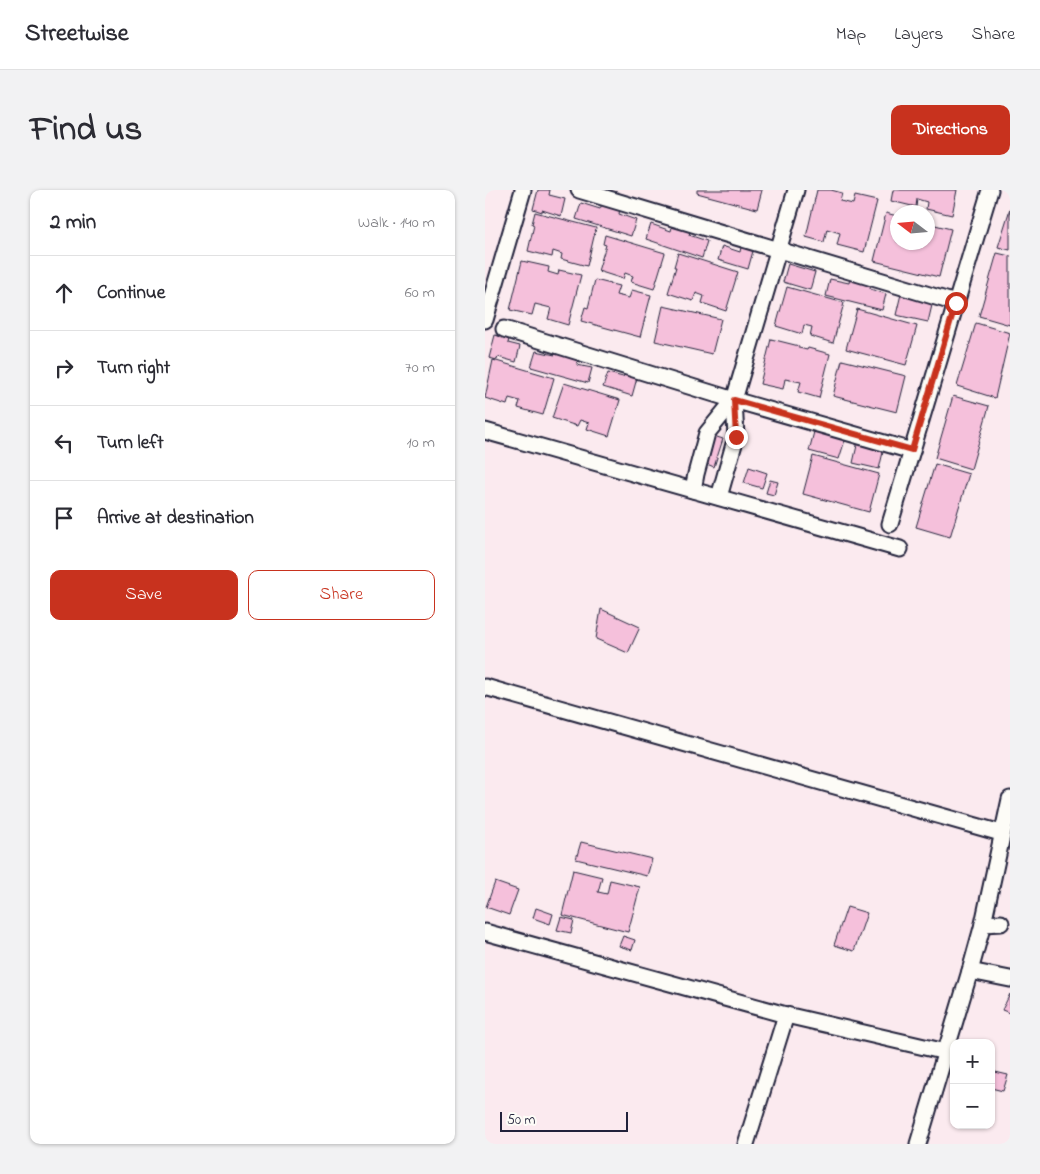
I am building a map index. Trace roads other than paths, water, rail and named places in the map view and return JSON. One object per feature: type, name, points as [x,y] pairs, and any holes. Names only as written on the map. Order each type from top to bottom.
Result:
[{"type":"street","points":[[485,320],[523,190]]},
{"type":"street","points":[[579,190],[956,303]]},
{"type":"street","points":[[719,497],[736,437],[734,400],[796,190]]},
{"type":"street","points":[[890,524],[990,190]]},
{"type":"street","points":[[504,329],[734,400],[912,450]]},
{"type":"street","points":[[693,490],[695,474],[707,433],[734,400]]},
{"type":"street","points":[[485,431],[900,549]]},
{"type":"street","points":[[485,687],[1001,833]]},
{"type":"street","points":[[918,1144],[983,924],[1001,833],[1010,799]]},
{"type":"street","points":[[983,924],[1001,923]]},
{"type":"street","points":[[485,932],[786,1015],[946,1052]]},
{"type":"street","points":[[970,971],[1010,979]]},
{"type":"street","points":[[746,1144],[786,1015]]}]
